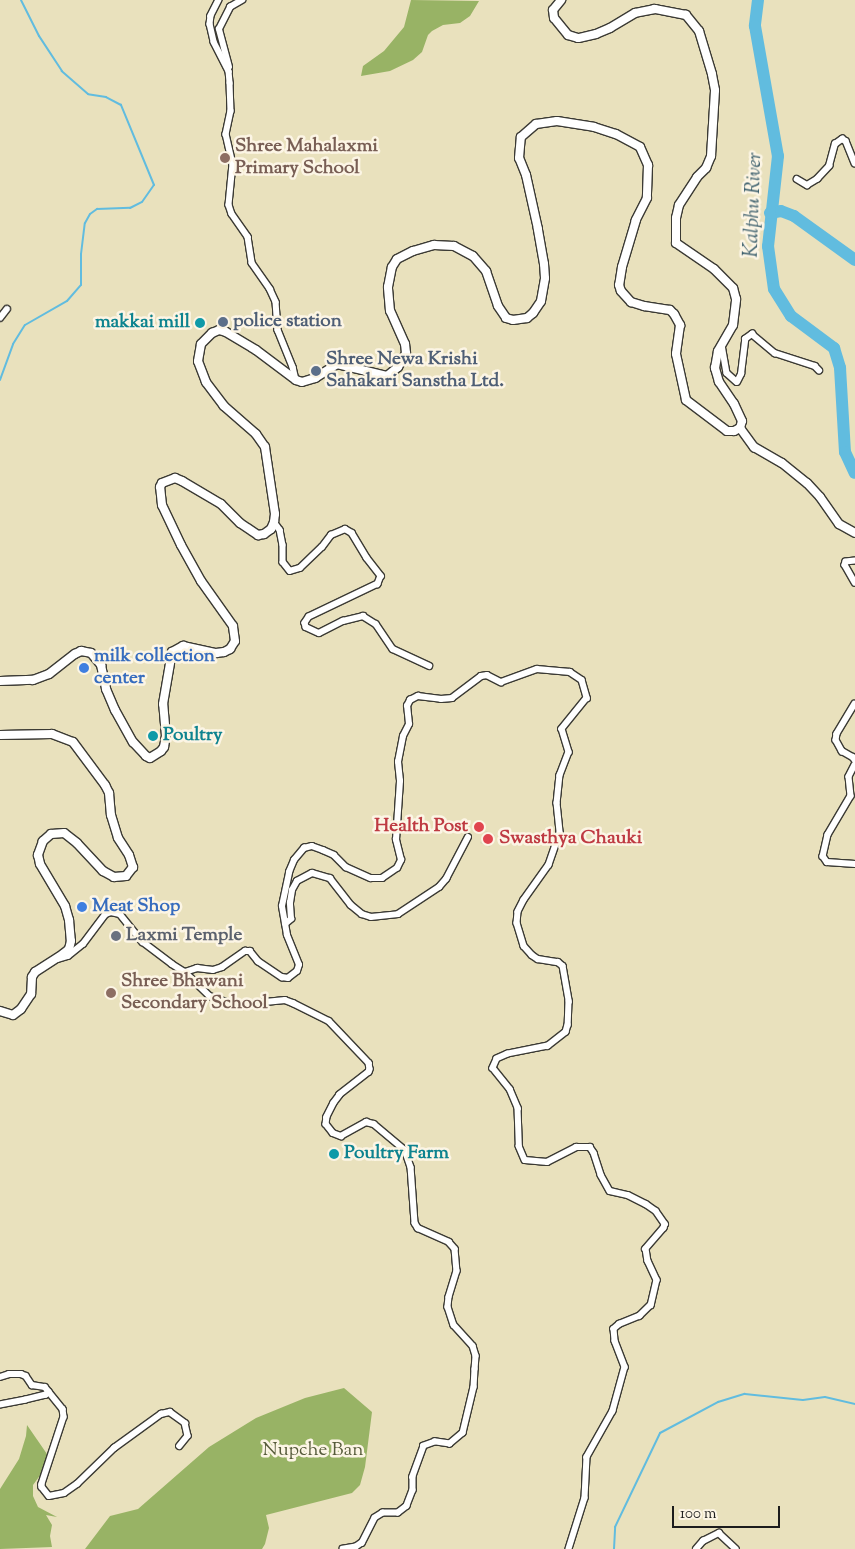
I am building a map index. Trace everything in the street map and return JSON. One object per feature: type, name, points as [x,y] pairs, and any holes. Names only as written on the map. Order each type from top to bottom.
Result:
[{"type":"street","points":[[219,0],[211,16],[211,33],[229,71]]},
{"type":"street","points":[[242,0],[230,7],[219,29],[229,63],[231,99],[226,134],[233,164],[229,205],[232,214],[248,237],[252,263],[270,289],[276,302],[278,330],[293,367],[296,380]]},
{"type":"street","points":[[0,681],[33,680],[49,674],[74,654],[81,651],[90,654],[101,665],[106,689],[132,742],[150,758],[164,747],[163,704],[172,652],[183,646],[216,653],[224,652],[230,649],[234,641],[233,626],[201,581],[181,545],[162,505],[160,487],[162,483],[175,478],[221,504],[240,523],[258,535],[271,530],[275,514],[265,447],[256,434],[224,406],[206,382],[200,370],[198,352],[201,344],[212,333],[219,330],[226,332],[256,350],[296,380],[302,382],[315,378],[337,364],[346,364],[381,376],[387,376],[398,368],[406,352],[405,344],[390,311],[388,287],[390,276],[398,259],[426,247],[454,246],[480,262],[486,271],[498,306],[506,318],[522,320],[533,313],[543,293],[544,264],[526,175],[519,158],[521,137],[536,124],[557,121],[594,127],[616,134],[640,147],[645,155],[648,166],[646,198],[636,220],[622,267],[619,285],[621,291],[631,302],[670,310],[674,314],[680,325],[676,354],[686,400],[727,431],[734,432],[740,428],[742,421],[734,404],[719,382],[715,368],[718,351],[733,325],[736,299],[733,288],[714,269],[676,243],[676,218],[679,205],[697,177],[706,168],[711,156],[713,138],[715,90],[699,31],[686,15],[655,9],[635,13],[596,34],[578,38],[568,35],[554,18],[553,10],[561,0]]},
{"type":"street","points":[[797,179],[807,185],[817,179],[829,166],[835,144],[842,139],[846,141],[855,163]]},
{"type":"street","points":[[0,318],[6,309]]},
{"type":"street","points":[[722,345],[728,373],[737,382],[741,374],[745,339],[752,334],[775,353],[815,366],[820,370]]},
{"type":"street","points":[[740,428],[754,447],[782,463],[807,483],[820,497],[839,524],[855,533]]},
{"type":"street","points":[[274,522],[280,530],[283,544],[283,562],[290,571],[300,568],[335,532],[345,529],[352,533],[367,558],[381,576],[378,584],[309,617],[305,623],[306,627],[319,633],[343,621],[363,616],[376,624],[393,650],[429,666]]},
{"type":"street","points":[[855,562],[846,562],[844,565],[855,582]]},
{"type":"street","points":[[185,972],[197,968],[213,970],[222,967],[245,950],[250,951],[258,961],[282,977],[288,978],[297,971],[299,966],[282,906],[285,884],[294,860],[304,848],[312,846],[323,850],[334,856],[346,867],[371,878],[382,878],[400,863],[396,840],[400,781],[398,762],[402,736],[409,724],[407,706],[410,700],[418,696],[441,700],[452,698],[481,676],[487,675],[501,682],[537,669],[570,672],[582,680],[587,698],[562,729],[569,752],[560,775],[557,803],[560,833],[549,864],[524,900],[518,912],[516,924],[524,946],[532,955],[538,959],[558,962],[562,966],[569,1001],[568,1024],[566,1032],[548,1046],[508,1054],[498,1059],[493,1068],[510,1090],[518,1108],[519,1146],[525,1160],[547,1162],[576,1147],[590,1147],[610,1191],[628,1195],[646,1204],[656,1211],[665,1224],[664,1228],[646,1249],[648,1262],[657,1280],[651,1304],[640,1316],[620,1324],[614,1329],[615,1341],[625,1367],[614,1411],[586,1456],[586,1498],[569,1549]]},
{"type":"street","points":[[855,704],[837,734],[836,740],[842,751],[854,757],[855,760]]},
{"type":"street","points":[[0,734],[52,734],[73,742],[105,785],[109,794],[118,838],[132,862],[130,874],[122,878],[114,877],[103,871],[77,843],[64,833],[52,834],[43,841],[38,855],[40,864],[65,906],[71,926],[69,949],[35,972],[32,977],[31,994],[21,1009],[12,1014],[0,1011]]},
{"type":"street","points":[[855,765],[849,777],[851,796],[828,835],[823,856],[827,862],[855,864]]},
{"type":"street","points":[[286,924],[291,919],[290,903],[292,890],[297,881],[312,873],[330,878],[356,911],[371,918],[398,914],[438,887],[446,879],[468,838]]},
{"type":"street","points":[[56,959],[68,956],[90,938],[101,919],[111,912],[120,914],[147,945],[185,972],[210,996],[235,1005],[256,1005],[285,1000],[314,1013],[334,1026],[366,1058],[370,1069],[369,1072],[340,1095],[330,1110],[326,1124],[333,1133],[341,1136],[366,1122],[374,1124],[405,1150],[411,1167],[415,1223],[418,1228],[449,1242],[455,1249],[457,1271],[449,1297],[450,1317],[454,1326],[470,1342],[476,1356],[474,1387],[463,1433],[450,1444],[435,1442],[424,1446],[415,1471],[411,1500],[408,1506],[398,1513],[383,1513],[375,1518],[362,1543],[356,1547],[343,1549]]},
{"type":"street","points":[[0,1377],[10,1374],[26,1376],[32,1385],[45,1387],[63,1409],[64,1417],[42,1484],[42,1487],[50,1496],[64,1493],[77,1484],[114,1448],[161,1414],[170,1412],[185,1423],[188,1436],[180,1446]]},
{"type":"street","points":[[0,1405],[46,1395],[49,1392]]},
{"type":"street","points":[[696,1549],[703,1541],[719,1532],[736,1549]]},
{"type":"shaded area","name":"Swasthya Chauki","points":[[486,831],[495,835],[490,847],[480,843]]},
{"type":"green space","points":[[411,0],[479,1],[470,16],[460,23],[443,25],[432,31],[428,35],[422,52],[413,60],[390,71],[361,76],[363,66],[384,51],[404,27]]},
{"type":"green space","name":"Nupche Ban","points":[[344,1388],[372,1412],[365,1467],[360,1485],[352,1493],[266,1515],[269,1528],[262,1549],[85,1549],[110,1516],[138,1509],[209,1447],[256,1418],[305,1398]]},
{"type":"green space","points":[[27,1425],[47,1454],[47,1466],[33,1485],[33,1496],[38,1507],[57,1517],[46,1515],[52,1525],[50,1536],[52,1547],[0,1549],[0,1489],[19,1459],[26,1436]]},
{"type":"waterway","points":[[0,380],[13,344],[25,325],[67,301],[81,285],[81,254],[85,223],[90,214],[97,209],[130,208],[142,202],[154,185],[121,105],[106,97],[88,94],[62,71],[39,36],[21,0]]},
{"type":"waterway","name":"Kalphu River","points":[[758,0],[755,26],[778,156],[768,246],[774,289],[791,316],[834,348],[840,368],[845,452],[855,473]]},
{"type":"waterway","points":[[770,213],[781,211],[794,216],[855,260]]},
{"type":"waterway","points":[[614,1549],[615,1527],[660,1433],[718,1402],[745,1394],[803,1400],[825,1397],[855,1404]]},
{"type":"place","name":"Shree Mahalaxmi Primary School","points":[[225,158]]},
{"type":"place","name":"police station","points":[[223,322]]},
{"type":"place","name":"makkai mill","points":[[200,323]]},
{"type":"place","name":"Shree Newa Krishi Sahakari Sanstha Ltd.","points":[[316,371]]},
{"type":"place","name":"milk collection center","points":[[84,668]]},
{"type":"place","name":"Poultry","points":[[153,736]]},
{"type":"place","name":"Health Post","points":[[479,827]]},
{"type":"place","name":"Swasthya Chauki","points":[[488,839]]},
{"type":"place","name":"Meat Shop","points":[[82,907]]},
{"type":"place","name":"Laxmi Temple","points":[[116,936]]},
{"type":"place","name":"Shree Bhawani Secondary School","points":[[111,993]]},
{"type":"place","name":"Poultry Farm","points":[[334,1154]]}]
